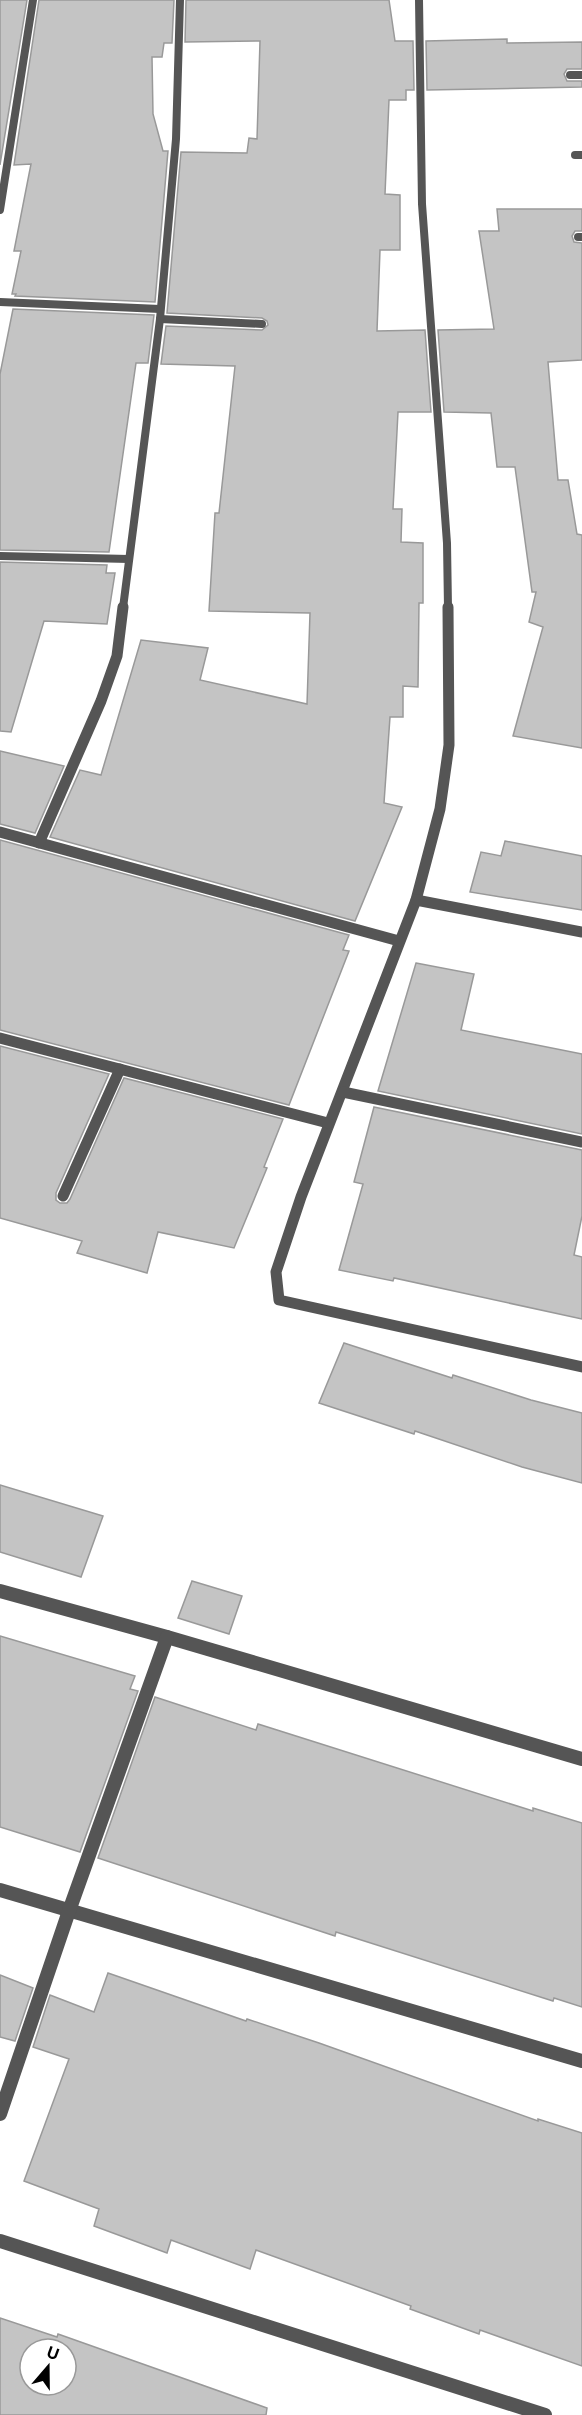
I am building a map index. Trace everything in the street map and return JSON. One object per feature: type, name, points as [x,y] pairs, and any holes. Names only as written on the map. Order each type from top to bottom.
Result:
[{"type":"street","points":[[0,210],[33,0]]},
{"type":"street","points":[[39,843],[101,701],[117,656],[160,314],[176,139],[180,0]]},
{"type":"street","points":[[419,0],[422,204],[447,543],[449,745],[440,809],[416,900],[343,1092],[328,1123],[300,1197],[276,1272],[279,1300],[582,1367]]},
{"type":"street","points":[[570,75],[582,75]]},
{"type":"street","points":[[0,302],[262,324]]},
{"type":"street","points":[[0,556],[129,559]]},
{"type":"street","points":[[0,832],[399,941]]},
{"type":"street","points":[[416,900],[582,932]]},
{"type":"street","points":[[0,1038],[328,1123]]},
{"type":"street","points":[[63,1196],[120,1069]]},
{"type":"street","points":[[343,1092],[582,1143]]},
{"type":"street","points":[[0,1591],[166,1637],[582,1759]]},
{"type":"street","points":[[0,2114],[166,1637]]},
{"type":"street","points":[[0,1890],[582,2061]]},
{"type":"street","points":[[0,2241],[545,2415]]},
{"type":"building","points":[[0,0],[27,0],[0,165]]},
{"type":"building","points":[[39,0],[174,0],[172,43],[164,43],[162,57],[152,57],[153,114],[163,151],[168,151],[155,302],[15,296],[16,294],[12,294],[21,251],[14,251],[31,164],[14,165]]},
{"type":"building","points":[[186,0],[389,0],[395,41],[413,41],[414,90],[406,90],[406,100],[389,100],[385,194],[400,195],[400,250],[380,250],[377,331],[425,330],[431,412],[398,412],[393,509],[402,509],[401,542],[423,543],[423,603],[419,603],[418,687],[403,686],[403,717],[390,717],[384,803],[402,807],[355,921],[50,837],[80,770],[101,775],[141,640],[208,648],[200,680],[307,704],[310,613],[209,611],[215,513],[219,513],[235,366],[161,364],[166,326],[262,330],[268,325],[267,321],[262,318],[167,313],[181,152],[247,153],[249,138],[257,139],[260,41],[185,42]]},
{"type":"building","points":[[507,39],[507,43],[582,42],[582,69],[567,69],[564,74],[567,81],[582,81],[582,87],[427,90],[426,41]]},
{"type":"building","points":[[497,209],[582,209],[582,231],[575,231],[572,236],[574,242],[582,243],[582,360],[548,362],[558,480],[568,480],[577,534],[582,535],[582,748],[513,736],[543,627],[529,622],[536,592],[532,592],[515,467],[497,467],[491,413],[444,412],[438,330],[494,329],[479,231],[499,231]]},
{"type":"building","points":[[13,309],[154,315],[148,363],[136,363],[109,552],[0,550],[0,374]]},
{"type":"building","points":[[0,562],[107,565],[106,573],[115,573],[107,624],[44,621],[11,732],[0,731]]},
{"type":"building","points":[[0,751],[64,766],[35,833],[0,824]]},
{"type":"building","points":[[0,840],[349,935],[343,950],[349,951],[289,1105],[0,1030]]},
{"type":"building","points":[[505,841],[582,856],[582,910],[470,892],[481,852],[501,856]]},
{"type":"building","points":[[416,963],[474,974],[461,1030],[582,1054],[582,1134],[378,1091]]},
{"type":"building","points":[[0,1046],[109,1074],[56,1193],[56,1200],[60,1203],[67,1203],[70,1199],[124,1078],[283,1119],[264,1167],[267,1168],[234,1248],[158,1232],[147,1273],[77,1253],[82,1241],[0,1218]]},
{"type":"building","points":[[374,1107],[582,1150],[582,1216],[574,1255],[582,1257],[582,1319],[394,1278],[393,1281],[339,1270],[363,1184],[354,1182]]},
{"type":"building","points":[[344,1343],[452,1378],[453,1375],[531,1400],[582,1413],[582,1483],[522,1467],[415,1431],[414,1434],[319,1403]]},
{"type":"building","points":[[0,1485],[103,1516],[81,1577],[0,1552]]},
{"type":"building","points":[[192,1581],[242,1596],[229,1634],[178,1618]]},
{"type":"building","points":[[0,1636],[135,1676],[130,1689],[138,1691],[80,1852],[0,1827]]},
{"type":"building","points":[[155,1697],[256,1730],[258,1724],[533,1811],[533,1808],[582,1823],[582,2007],[554,1998],[553,2001],[336,1932],[335,1936],[98,1858]]},
{"type":"building","points":[[108,1973],[246,2021],[247,2019],[319,2043],[538,2121],[538,2119],[582,2133],[582,2366],[480,2330],[479,2334],[410,2309],[411,2306],[256,2250],[250,2269],[171,2240],[167,2253],[94,2226],[99,2209],[24,2181],[69,2059],[33,2047],[50,1995],[94,2012]]},
{"type":"building","points":[[0,1975],[33,1988],[15,2041],[0,2037]]},
{"type":"building","points":[[0,2318],[57,2337],[18,2337],[18,2397],[78,2397],[78,2341],[267,2408],[266,2415],[0,2415]]}]
